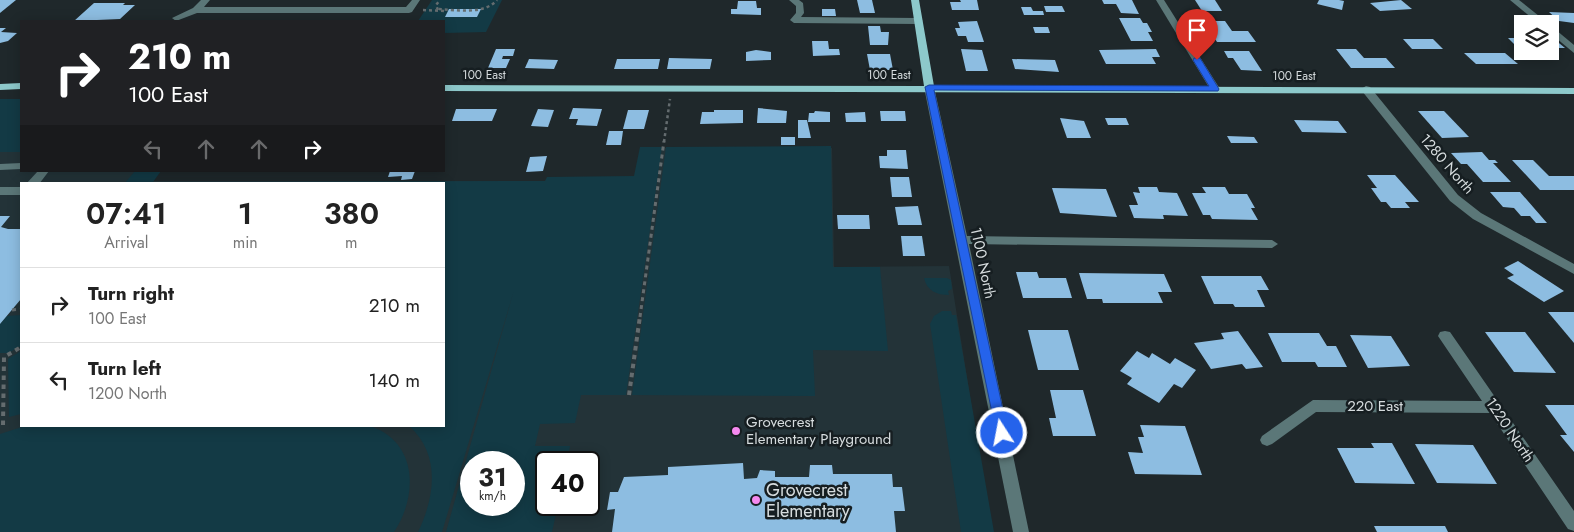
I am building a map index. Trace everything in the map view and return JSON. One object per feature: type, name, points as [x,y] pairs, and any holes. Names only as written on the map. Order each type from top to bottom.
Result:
[{"type":"main road","name":"1100 North","points":[[915,0],[929,87]]},
{"type":"main road","points":[[0,87],[20,86]]},
{"type":"main road","name":"100 East","points":[[445,88],[929,87],[1574,91]]},
{"type":"street","points":[[196,10],[206,0]]},
{"type":"street","points":[[176,18],[196,10],[409,10],[416,0]]},
{"type":"street","points":[[793,0],[800,5],[800,14],[794,20],[918,21]]},
{"type":"street","points":[[1160,0],[1215,89]]},
{"type":"street","points":[[1514,0],[1533,15]]},
{"type":"street","points":[[1559,36],[1574,50]]},
{"type":"street","name":"1100 North","points":[[929,87],[1021,532]]},
{"type":"street","name":"1280 North","points":[[1366,89],[1454,198],[1477,216],[1574,270]]},
{"type":"street","points":[[0,166],[20,166]]},
{"type":"street","points":[[34,182],[43,172]]},
{"type":"street","points":[[0,191],[20,191]]},
{"type":"street","points":[[962,240],[1272,244]]},
{"type":"street","name":"1220 North","points":[[1445,336],[1574,524]]},
{"type":"street","name":"220 East","points":[[1267,440],[1313,406],[1494,407]]},
{"type":"path","points":[[438,10],[436,5],[440,0]]},
{"type":"path","points":[[409,10],[486,9],[495,4],[497,0]]},
{"type":"path","points":[[438,10],[446,11]]},
{"type":"path","points":[[629,395],[670,97]]},
{"type":"path","points":[[12,310],[20,309]]},
{"type":"path","points":[[3,425],[2,358],[20,348]]},
{"type":"shaded area","points":[[432,0],[502,0],[486,32],[445,33],[445,20],[419,20]]},
{"type":"shaded area","points":[[0,99],[20,99],[20,152],[0,152]]},
{"type":"shaded area","points":[[0,100],[20,100],[20,172],[159,172],[153,181],[543,181],[642,202],[652,148],[832,148],[834,267],[949,266],[992,532],[0,532]]},
{"type":"shaded area","points":[[831,146],[833,267],[880,267],[888,351],[813,350],[815,396],[632,395],[666,147]]},
{"type":"shaded area","points":[[640,147],[662,147],[626,395],[581,395],[575,423],[540,424],[535,446],[570,446],[569,451],[535,451],[535,516],[556,516],[552,532],[446,532],[460,482],[460,516],[525,516],[525,451],[469,451],[514,290],[466,451],[460,451],[460,472],[442,532],[418,532],[428,505],[432,476],[426,449],[410,427],[445,427],[445,182],[153,182],[545,181],[547,177],[634,176]]},
{"type":"shaded area","points":[[134,172],[160,172],[153,182],[126,182]]},
{"type":"shaded area","points":[[924,278],[947,278],[951,280],[952,289],[948,291],[949,295],[940,294],[930,289]]},
{"type":"shaded area","points":[[942,311],[951,311],[952,315],[956,315],[994,532],[961,532],[930,324],[934,316]]},
{"type":"shaded area","points":[[20,315],[20,347],[8,353],[0,353],[0,324],[7,316]]},
{"type":"shaded area","points":[[20,352],[20,414],[9,417],[8,359]]},
{"type":"shaded area","points":[[22,427],[372,427],[386,434],[397,444],[405,457],[410,487],[402,518],[394,532],[0,532],[0,434]]},
{"type":"building","points":[[0,0],[16,0],[0,13]]},
{"type":"building","points":[[857,0],[872,0],[875,13],[860,13]]},
{"type":"building","points":[[960,0],[977,0],[979,10],[952,10],[950,2],[961,2]]},
{"type":"building","points":[[1102,0],[1132,0],[1139,14],[1121,13],[1116,4],[1104,4]]},
{"type":"building","points":[[1195,0],[1215,0],[1222,11],[1202,11]]},
{"type":"building","points":[[1319,0],[1344,1],[1342,10],[1317,4]]},
{"type":"building","points":[[1401,0],[1412,9],[1380,11],[1370,3]]},
{"type":"building","points":[[738,1],[756,1],[757,8],[761,8],[761,15],[731,14],[731,9],[737,9]]},
{"type":"building","points":[[94,3],[125,3],[123,5],[135,5],[120,19],[75,20]]},
{"type":"building","points":[[1044,6],[1062,6],[1065,12],[1046,12]]},
{"type":"building","points":[[1021,7],[1031,7],[1033,11],[1043,11],[1044,15],[1024,15]]},
{"type":"building","points":[[449,9],[481,9],[477,17],[445,17]]},
{"type":"building","points":[[822,9],[835,9],[836,16],[822,16]]},
{"type":"building","points":[[1549,12],[1574,13],[1574,23],[1559,21],[1559,15],[1552,15]]},
{"type":"building","points":[[1119,18],[1140,18],[1143,23],[1147,23],[1152,32],[1148,32],[1153,41],[1131,41]]},
{"type":"building","points":[[977,21],[984,42],[968,42],[966,36],[958,36],[955,28],[960,28],[958,22]]},
{"type":"building","points":[[1203,21],[1225,21],[1232,31],[1248,31],[1256,42],[1217,42]]},
{"type":"building","points":[[868,26],[880,26],[881,32],[889,32],[888,45],[870,45]]},
{"type":"building","points":[[1033,27],[1048,27],[1050,33],[1035,33]]},
{"type":"building","points":[[0,28],[6,28],[1,32],[17,33],[8,41],[0,43]]},
{"type":"building","points":[[1508,38],[1514,38],[1514,44]]},
{"type":"building","points":[[1403,39],[1433,39],[1443,49],[1412,49]]},
{"type":"building","points":[[812,41],[828,41],[829,49],[839,49],[840,55],[813,56]]},
{"type":"building","points":[[496,49],[515,49],[513,56],[503,56],[502,59],[510,59],[506,68],[488,68]]},
{"type":"building","points":[[961,49],[982,50],[988,71],[966,71]]},
{"type":"building","points":[[1156,49],[1160,57],[1152,57],[1156,64],[1106,64],[1099,50]]},
{"type":"building","points":[[1336,49],[1356,49],[1364,58],[1386,58],[1395,68],[1351,68]]},
{"type":"building","points":[[756,50],[771,52],[771,60],[746,61],[746,52]]},
{"type":"building","points":[[1224,51],[1249,51],[1262,71],[1241,70],[1233,58],[1228,58]]},
{"type":"building","points":[[1464,53],[1505,53],[1518,64],[1476,64]]},
{"type":"building","points":[[867,54],[890,54],[893,70],[870,70]]},
{"type":"building","points":[[669,58],[712,59],[710,69],[667,69]]},
{"type":"building","points":[[529,59],[558,60],[554,69],[525,68]]},
{"type":"building","points":[[617,59],[660,59],[658,69],[614,69]]},
{"type":"building","points":[[1012,59],[1055,60],[1059,72],[1015,69]]},
{"type":"building","points":[[573,108],[602,109],[597,126],[576,125],[578,119],[569,119]]},
{"type":"building","points":[[758,108],[787,111],[786,123],[757,123]]},
{"type":"building","points":[[456,109],[497,109],[492,121],[452,121]]},
{"type":"building","points":[[538,109],[554,110],[548,127],[531,126]]},
{"type":"building","points":[[628,110],[649,110],[644,129],[623,129]]},
{"type":"building","points":[[714,110],[743,110],[743,123],[700,124],[702,112],[714,112]]},
{"type":"building","points":[[815,111],[830,112],[830,122],[808,122],[809,113],[814,113]]},
{"type":"building","points":[[880,111],[905,111],[906,121],[881,121]]},
{"type":"building","points":[[1418,111],[1444,111],[1469,137],[1442,138]]},
{"type":"building","points":[[865,112],[866,122],[846,122],[845,113]]},
{"type":"building","points":[[1060,118],[1084,121],[1091,138],[1067,138]]},
{"type":"building","points":[[1105,118],[1126,118],[1129,125],[1108,125]]},
{"type":"building","points":[[798,120],[807,120],[811,138],[798,138]]},
{"type":"building","points":[[1294,120],[1338,121],[1347,133],[1302,132]]},
{"type":"building","points":[[609,131],[623,131],[621,145],[606,145]]},
{"type":"building","points":[[1227,136],[1254,137],[1258,143],[1231,143]]},
{"type":"building","points":[[781,137],[795,137],[795,145],[781,145]]},
{"type":"building","points":[[887,150],[906,150],[908,169],[880,168],[879,156],[887,156]]},
{"type":"building","points":[[1482,152],[1489,160],[1495,160],[1498,163],[1493,163],[1511,182],[1483,182],[1467,164],[1461,164],[1451,153]]},
{"type":"building","points":[[547,156],[543,171],[526,172],[530,157]]},
{"type":"building","points":[[1512,160],[1533,160],[1549,176],[1574,176],[1574,190],[1540,190]]},
{"type":"building","points":[[390,172],[415,172],[412,179],[401,180],[402,176],[388,177]]},
{"type":"building","points":[[1367,175],[1395,175],[1419,202],[1405,202],[1410,208],[1391,208],[1386,202],[1381,202],[1371,188],[1377,188]]},
{"type":"building","points":[[890,177],[909,177],[912,197],[892,197]]},
{"type":"building","points":[[1138,187],[1157,187],[1159,192],[1177,193],[1188,216],[1163,215],[1164,219],[1134,218],[1129,205],[1138,205],[1133,192],[1140,193]]},
{"type":"building","points":[[1202,187],[1225,187],[1229,194],[1247,194],[1255,208],[1251,208],[1258,220],[1212,219],[1210,215],[1203,215],[1192,193],[1206,193]]},
{"type":"building","points":[[1052,188],[1106,189],[1117,217],[1060,213]]},
{"type":"building","points":[[1490,192],[1520,192],[1547,223],[1536,223],[1530,216],[1521,216],[1514,208],[1503,207]]},
{"type":"building","points":[[918,206],[922,225],[898,225],[895,207]]},
{"type":"building","points":[[837,215],[869,215],[870,229],[838,229]]},
{"type":"building","points":[[0,216],[10,216],[1,227],[20,229],[20,300],[0,324]]},
{"type":"building","points":[[901,236],[922,236],[925,256],[903,256]]},
{"type":"building","points":[[1518,261],[1564,291],[1544,302],[1507,278],[1514,275],[1504,268]]},
{"type":"building","points":[[1016,272],[1037,272],[1039,278],[1066,278],[1072,298],[1023,298]]},
{"type":"building","points":[[1079,273],[1164,274],[1172,292],[1158,292],[1163,303],[1103,303],[1102,299],[1087,299]]},
{"type":"building","points":[[1201,276],[1261,276],[1269,290],[1257,290],[1265,307],[1235,307],[1233,304],[1214,304]]},
{"type":"building","points":[[1548,312],[1574,312],[1574,343]]},
{"type":"building","points":[[1028,330],[1068,330],[1079,370],[1038,370]]},
{"type":"building","points":[[1238,331],[1263,367],[1246,369],[1242,364],[1211,369],[1194,343],[1224,339],[1221,333]]},
{"type":"building","points":[[1485,332],[1525,332],[1556,373],[1514,372]]},
{"type":"building","points":[[1268,333],[1319,333],[1327,346],[1336,346],[1347,367],[1318,367],[1315,362],[1282,362]]},
{"type":"building","points":[[1350,335],[1391,336],[1410,366],[1368,368]]},
{"type":"building","points":[[1137,351],[1149,358],[1152,353],[1170,364],[1175,358],[1196,370],[1182,388],[1174,384],[1159,403],[1127,384],[1132,378],[1120,371]]},
{"type":"building","points":[[1050,390],[1083,390],[1096,436],[1053,436],[1049,418],[1056,418]]},
{"type":"building","points":[[1545,405],[1574,405],[1574,452],[1560,435],[1567,435]]},
{"type":"building","points":[[1140,425],[1185,426],[1202,475],[1135,474],[1128,452],[1143,453],[1138,437],[1144,437]]},
{"type":"building","points":[[1371,443],[1392,443],[1415,484],[1355,483],[1337,448],[1374,448]]},
{"type":"building","points":[[1415,444],[1473,445],[1497,484],[1437,483]]},
{"type":"building","name":"Grovecrest Elementary","points":[[743,463],[744,479],[757,478],[760,470],[775,471],[775,477],[809,477],[810,465],[832,465],[833,474],[892,474],[893,487],[902,487],[905,511],[894,511],[896,532],[612,532],[615,509],[607,510],[610,492],[618,492],[624,477],[668,475],[668,467]]},
{"type":"building","points":[[1374,526],[1445,526],[1448,532],[1377,532]]},
{"type":"place","name":"Grovecrest Elementary Playground","points":[[736,431]]},
{"type":"place","name":"Grovecrest Elementary","points":[[756,500]]},
{"type":"route","points":[[1002,433],[976,302],[929,87],[1215,89],[1197,60]]}]
